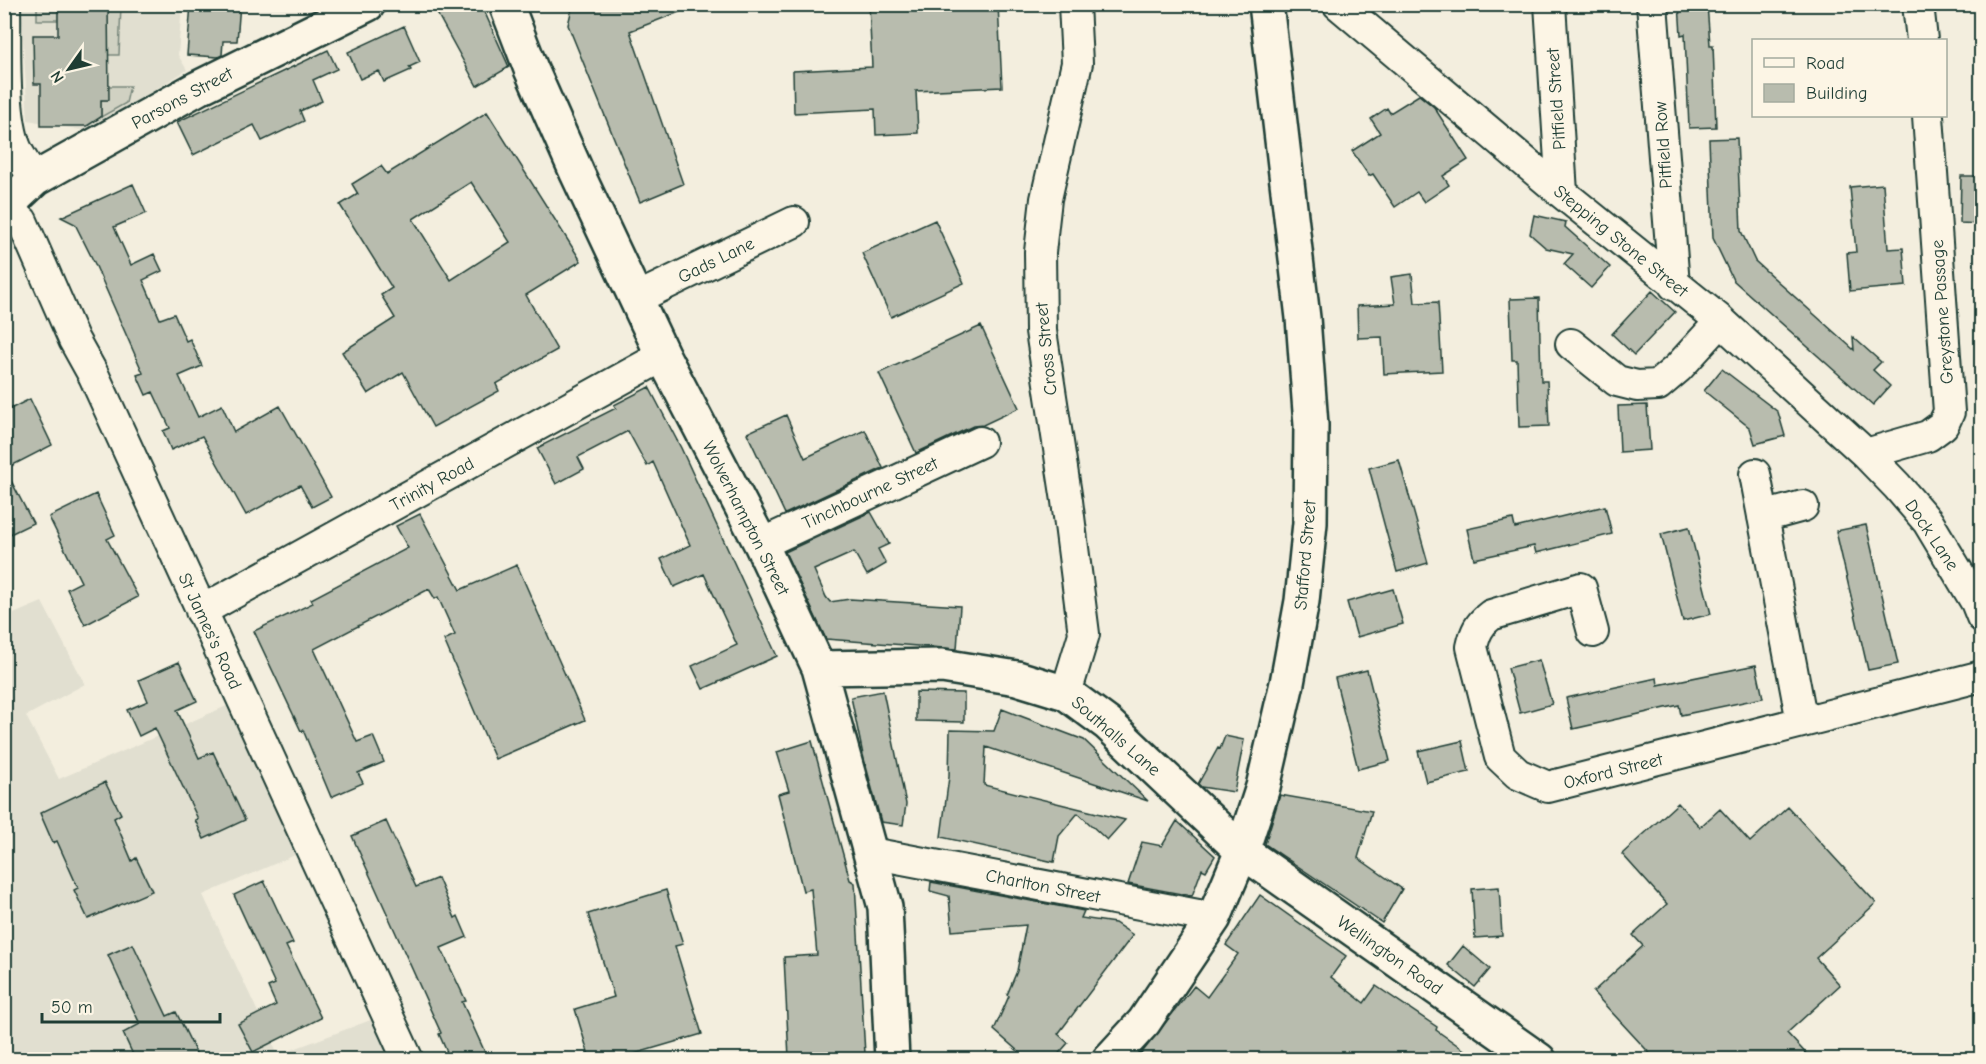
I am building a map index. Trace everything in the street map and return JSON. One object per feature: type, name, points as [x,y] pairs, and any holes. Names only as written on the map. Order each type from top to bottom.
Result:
[{"type":"main road","name":"Parsons Street","points":[[5,208],[35,179],[204,84],[368,4]]},
{"type":"main road","name":"Wolverhampton Street","points":[[506,4],[531,69],[568,152],[663,356],[760,544],[819,668],[885,907],[892,1059]]},
{"type":"main road","name":"Stafford Street","points":[[1109,1059],[1144,1022],[1214,918],[1242,851],[1263,787],[1287,683],[1302,601],[1310,523],[1311,425],[1303,318],[1266,4]]},
{"type":"main road","name":"Southalls Lane","points":[[819,668],[942,666],[1017,678],[1066,693],[1108,724],[1242,851]]},
{"type":"main road","name":"Wellington Road","points":[[1242,851],[1539,1059]]},
{"type":"street","points":[[5,4],[7,93],[11,129],[16,147],[35,179]]},
{"type":"street","name":"Cross Street","points":[[1066,693],[1084,634],[1067,501],[1041,331],[1040,252],[1046,199],[1077,63],[1074,4]]},
{"type":"street","name":"Stepping Stone Street","points":[[1338,4],[1562,193],[1721,321],[1898,486]]},
{"type":"street","name":"Pitfield Street","points":[[1550,4],[1562,193]]},
{"type":"street","name":"Pitfield Row","points":[[1652,4],[1674,285]]},
{"type":"street","points":[[1918,4],[1923,39]]},
{"type":"street","name":"Greystone Passage","points":[[1866,454],[1928,436],[1943,425],[1949,412],[1928,117]]},
{"type":"street","name":"St James's Road","points":[[5,208],[22,220],[74,340],[94,376],[408,1059]]},
{"type":"street","name":"Gads Lane","points":[[637,298],[794,222]]},
{"type":"street","points":[[1571,344],[1617,381],[1637,386],[1658,385],[1678,368],[1721,321]]},
{"type":"street","name":"Trinity Road","points":[[201,611],[663,356]]},
{"type":"street","name":"Tinchbourne Street","points":[[760,544],[980,442]]},
{"type":"street","points":[[1755,474],[1802,722]]},
{"type":"street","name":"Dock Lane","points":[[1898,486],[1928,522],[1980,606]]},
{"type":"street","points":[[1763,517],[1803,506]]},
{"type":"street","name":"Oxford Street","points":[[1593,632],[1581,588],[1491,615],[1481,623],[1474,635],[1472,647],[1500,757],[1518,774],[1548,787],[1982,676]]},
{"type":"street","name":"Charlton Street","points":[[871,853],[1214,918]]},
{"type":"shaded area","points":[[21,5],[182,5],[178,55],[187,70],[87,131],[28,120]]},
{"type":"shaded area","points":[[37,5],[58,5],[58,20],[37,20]]},
{"type":"shaded area","points":[[108,5],[121,5],[119,55],[108,55]]},
{"type":"shaded area","points":[[108,86],[130,86],[126,103],[101,117],[101,100],[108,100]]},
{"type":"shaded area","points":[[42,602],[85,684],[26,716],[59,779],[229,705],[295,855],[203,895],[278,1055],[376,1018],[391,1059],[5,1059],[4,618]]},
{"type":"building","points":[[58,4],[108,4],[109,100],[101,100],[101,117],[87,126],[41,126],[41,84],[34,84],[33,35],[58,35]]},
{"type":"building","points":[[191,4],[240,4],[237,41],[223,41],[222,55],[218,57],[187,55]]},
{"type":"building","points":[[432,4],[481,4],[509,67],[477,86]]},
{"type":"building","points":[[573,4],[695,4],[695,6],[630,31],[683,184],[640,202],[568,25]]},
{"type":"building","points":[[869,4],[998,4],[1002,87],[916,91],[918,133],[876,135],[875,109],[794,113],[793,71],[872,67]]},
{"type":"building","points":[[1679,4],[1707,4],[1710,45],[1713,45],[1716,127],[1689,128],[1685,34],[1681,35]]},
{"type":"building","points":[[404,26],[420,62],[409,67],[411,70],[384,82],[379,71],[360,79],[348,52]]},
{"type":"building","points":[[328,50],[337,69],[313,80],[322,101],[300,111],[304,121],[262,141],[254,125],[193,155],[177,122]]},
{"type":"building","points":[[1419,95],[1434,107],[1468,160],[1443,176],[1449,185],[1424,202],[1417,192],[1395,207],[1373,174],[1369,176],[1352,151],[1380,133],[1371,119],[1387,108],[1390,113]]},
{"type":"building","points":[[487,112],[581,261],[526,295],[557,350],[496,384],[499,391],[433,427],[403,372],[368,394],[342,352],[395,318],[381,295],[392,288],[340,205],[358,194],[352,184],[381,166],[387,174]],"holes":[[[471,182],[510,242],[451,280],[413,219]]]},
{"type":"building","points":[[1737,138],[1741,231],[1755,261],[1854,350],[1853,337],[1881,362],[1873,370],[1890,386],[1873,405],[1733,280],[1713,238],[1709,139]]},
{"type":"building","points":[[1961,176],[1982,176],[1982,224],[1960,223]]},
{"type":"building","points":[[133,184],[146,213],[114,227],[131,265],[154,254],[162,271],[143,280],[160,319],[174,314],[186,341],[190,339],[202,366],[179,376],[198,417],[222,405],[234,432],[280,406],[331,497],[312,507],[300,485],[246,515],[202,436],[171,450],[163,431],[170,428],[153,392],[146,395],[137,375],[143,373],[95,264],[75,224],[61,217]]},
{"type":"building","points":[[1883,184],[1888,249],[1903,248],[1906,286],[1850,291],[1847,253],[1856,252],[1850,187]]},
{"type":"building","points":[[1534,215],[1566,222],[1565,227],[1610,267],[1591,288],[1564,264],[1573,254],[1546,248],[1530,234]]},
{"type":"building","points":[[935,220],[964,283],[891,317],[862,253]]},
{"type":"building","points":[[1412,274],[1415,303],[1438,302],[1442,371],[1384,374],[1382,337],[1358,338],[1357,306],[1395,304],[1391,277]]},
{"type":"building","points":[[1652,291],[1675,312],[1634,355],[1612,334]]},
{"type":"building","points":[[1539,298],[1541,381],[1547,381],[1549,426],[1519,427],[1517,360],[1512,360],[1510,299]]},
{"type":"building","points":[[981,326],[1019,408],[983,425],[973,426],[916,453],[879,373]]},
{"type":"building","points":[[1722,369],[1778,412],[1785,436],[1755,444],[1750,428],[1704,391]]},
{"type":"building","points":[[649,387],[681,448],[777,656],[703,689],[692,666],[737,645],[704,574],[674,587],[661,559],[690,545],[653,462],[647,466],[628,431],[578,457],[584,469],[556,484],[537,448],[616,408],[614,405]]},
{"type":"building","points":[[30,399],[52,445],[5,469],[33,523],[4,537],[4,412]]},
{"type":"building","points":[[1647,405],[1650,450],[1620,452],[1618,406]]},
{"type":"building","points":[[786,415],[805,458],[865,430],[883,468],[785,514],[747,433]]},
{"type":"building","points":[[1399,460],[1428,563],[1397,572],[1369,468]]},
{"type":"building","points":[[96,494],[115,535],[107,539],[138,597],[85,625],[67,589],[81,582],[49,517]]},
{"type":"building","points":[[1605,506],[1612,534],[1536,553],[1534,546],[1474,559],[1467,529],[1513,519],[1515,528]]},
{"type":"building","points":[[871,512],[889,544],[878,549],[886,564],[867,575],[854,552],[814,570],[826,597],[830,602],[850,599],[960,606],[957,649],[826,639],[785,552]]},
{"type":"building","points":[[420,514],[460,590],[517,565],[585,720],[495,759],[444,640],[455,635],[438,597],[435,599],[429,589],[314,649],[357,742],[373,736],[384,762],[358,773],[363,783],[331,797],[303,730],[301,731],[254,631],[313,603],[311,599],[408,548],[396,526]]},
{"type":"building","points":[[1866,525],[1898,664],[1868,670],[1836,531]]},
{"type":"building","points":[[1689,527],[1711,614],[1683,621],[1661,534]]},
{"type":"building","points":[[1393,589],[1403,624],[1357,637],[1347,602]]},
{"type":"building","points":[[1539,660],[1552,704],[1520,713],[1508,668]]},
{"type":"building","points":[[179,662],[197,701],[177,710],[199,758],[213,752],[245,820],[204,839],[195,820],[198,819],[155,728],[139,736],[127,710],[148,701],[139,680]]},
{"type":"building","points":[[1756,665],[1763,698],[1681,715],[1679,705],[1573,729],[1566,698],[1657,678],[1658,685]]},
{"type":"building","points":[[1367,670],[1390,761],[1358,769],[1335,678]]},
{"type":"building","points":[[883,691],[906,804],[903,825],[881,822],[863,755],[851,697]]},
{"type":"building","points":[[916,692],[964,693],[964,722],[916,721]]},
{"type":"building","points":[[1002,709],[1084,740],[1148,801],[986,747],[984,785],[1125,820],[1107,840],[1078,813],[1059,836],[1054,862],[941,837],[949,777],[950,730],[994,731]]},
{"type":"building","points":[[1225,736],[1244,740],[1234,792],[1201,787],[1198,784],[1218,748],[1220,749]]},
{"type":"building","points":[[812,741],[850,880],[855,883],[865,1054],[789,1058],[784,957],[817,955],[811,889],[803,891],[778,794],[789,791],[777,752]]},
{"type":"building","points":[[1462,741],[1469,772],[1426,782],[1418,751]]},
{"type":"building","points":[[105,782],[121,814],[114,818],[132,861],[136,858],[152,891],[88,919],[74,890],[78,888],[57,841],[53,843],[40,813]]},
{"type":"building","points":[[1280,795],[1372,811],[1358,858],[1402,889],[1382,923],[1265,844]]},
{"type":"building","points":[[1678,803],[1700,827],[1720,809],[1750,842],[1788,807],[1876,903],[1816,958],[1840,985],[1787,1033],[1811,1059],[1655,1059],[1593,992],[1643,946],[1633,935],[1667,904],[1622,854]]},
{"type":"building","points":[[386,821],[416,887],[438,878],[455,918],[458,916],[467,937],[441,948],[466,1001],[462,1002],[488,1059],[450,1059],[439,1034],[441,1033],[352,836]]},
{"type":"building","points":[[1177,821],[1215,856],[1206,871],[1202,869],[1192,896],[1128,884],[1142,842],[1162,846]]},
{"type":"building","points":[[264,881],[293,943],[286,946],[321,1018],[253,1052],[238,1024],[276,1005],[268,987],[275,984],[234,895]]},
{"type":"building","points":[[931,882],[1084,911],[1081,918],[1115,923],[1133,935],[1058,1034],[1068,1043],[1054,1059],[1027,1059],[994,1030],[1017,971],[1026,925],[952,931],[949,896],[930,891]]},
{"type":"building","points":[[1499,887],[1502,936],[1475,938],[1472,889]]},
{"type":"building","points":[[666,890],[683,944],[675,946],[702,1034],[617,1059],[590,1059],[575,1009],[614,997],[588,914]]},
{"type":"building","points":[[1260,895],[1346,956],[1331,977],[1364,1003],[1376,986],[1437,1027],[1436,1030],[1477,1059],[1291,1059],[1281,1051],[1274,1059],[1137,1059],[1194,986],[1207,997],[1238,954],[1226,945]]},
{"type":"building","points":[[133,944],[167,1016],[176,1012],[199,1059],[135,1059],[123,1033],[140,1024],[108,955]]},
{"type":"building","points":[[1463,946],[1490,969],[1475,987],[1448,965]]}]
